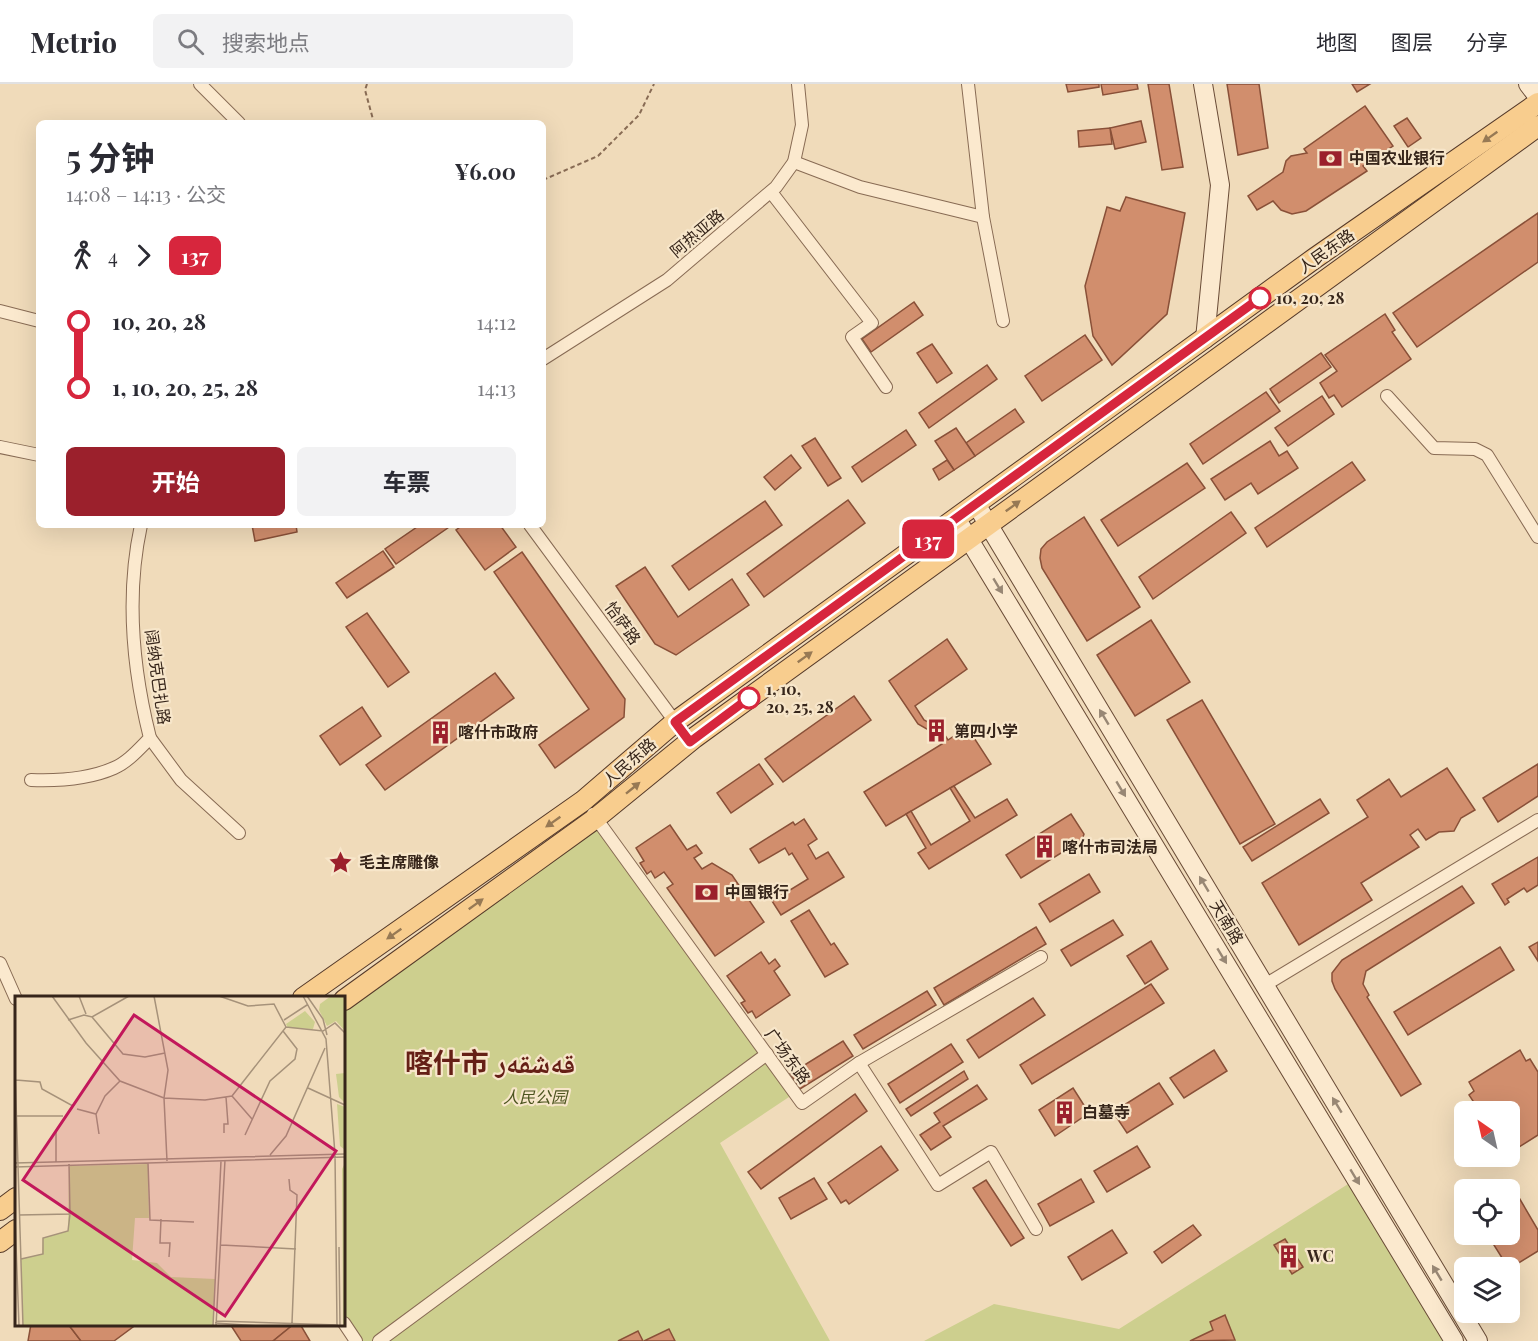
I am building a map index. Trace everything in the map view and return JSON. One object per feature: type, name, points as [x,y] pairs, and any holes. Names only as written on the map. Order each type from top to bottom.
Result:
[{"type":"main road","name":"人民东路","points":[[306,996],[583,801],[675,722],[1315,258],[1538,104]]},
{"type":"main road","name":"人民东路","points":[[345,999],[596,818],[690,742],[1538,126]]},
{"type":"main road","points":[[0,1210],[15,1199]]},
{"type":"main road","points":[[0,1242],[15,1231]]},
{"type":"street","points":[[200,84],[236,120]]},
{"type":"street","name":"阿热亚路","points":[[546,357],[667,280],[771,192],[794,162],[802,125],[798,84]]},
{"type":"street","points":[[968,84],[983,217],[1003,321]]},
{"type":"street","points":[[1203,84],[1220,185],[1205,339]]},
{"type":"street","points":[[1528,84],[1538,97]]},
{"type":"street","points":[[794,162],[860,187],[983,217]]},
{"type":"street","points":[[771,192],[872,323],[852,336],[886,387]]},
{"type":"street","points":[[0,311],[36,320]]},
{"type":"street","points":[[1387,396],[1434,448],[1475,449],[1487,455],[1538,537]]},
{"type":"street","points":[[0,447],[36,455]]},
{"type":"street","name":"天南路","points":[[976,504],[1478,1341]]},
{"type":"street","name":"天南路","points":[[956,518],[1454,1341]]},
{"type":"street","name":"阔纳克巴扎路","points":[[32,780],[54,780],[91,775],[115,768],[133,755],[150,738],[143,707],[133,615],[135,554],[140,528]]},
{"type":"street","name":"恰萨路","points":[[532,528],[690,742]]},
{"type":"street","points":[[150,738],[181,780],[239,833]]},
{"type":"street","name":"广场东路","points":[[583,801],[802,1103],[859,1063],[1041,957]]},
{"type":"street","points":[[1265,985],[1538,820]]},
{"type":"street","points":[[0,963],[15,997]]},
{"type":"street","points":[[379,1341],[767,1054]]},
{"type":"street","points":[[859,1063],[939,1185],[991,1152],[1036,1228]]},
{"type":"street","points":[[345,1324],[356,1341]]},
{"type":"path","points":[[367,84],[365,90],[373,120]]},
{"type":"path","points":[[546,179],[598,156],[639,116],[654,84]]},
{"type":"green space","name":"人民公园","points":[[596,818],[795,1093],[720,1143],[830,1341],[356,1341],[345,1324],[345,999]]},
{"type":"green space","points":[[1356,1179],[1454,1341],[924,1341],[994,1304],[1119,1329]]},
{"type":"building","points":[[1066,84],[1099,84],[1099,87],[1068,92]]},
{"type":"building","points":[[1101,84],[1137,84],[1138,89],[1103,95]]},
{"type":"building","points":[[1148,84],[1169,84],[1183,167],[1162,170]]},
{"type":"building","points":[[1227,84],[1259,84],[1268,148],[1238,155]]},
{"type":"building","points":[[1352,84],[1370,84],[1357,92]]},
{"type":"building","name":"中国农业银行","points":[[1365,106],[1393,146],[1363,166],[1367,171],[1306,211],[1292,214],[1281,210],[1273,201],[1257,210],[1248,196],[1283,172],[1286,161],[1291,156],[1307,153],[1304,149]]},
{"type":"building","points":[[1407,118],[1421,138],[1408,147],[1394,126]]},
{"type":"building","points":[[1141,121],[1146,142],[1115,149],[1110,128]]},
{"type":"building","points":[[1110,128],[1112,144],[1079,147],[1078,131]]},
{"type":"building","points":[[1126,197],[1185,213],[1167,314],[1112,365],[1093,336],[1085,286],[1107,207],[1120,211]]},
{"type":"building","points":[[1538,213],[1538,262],[1417,347],[1393,313]]},
{"type":"building","points":[[914,302],[923,315],[871,352],[862,339]]},
{"type":"building","points":[[1385,314],[1395,330],[1392,332],[1411,359],[1342,407],[1334,395],[1329,398],[1320,383],[1337,371],[1325,355]]},
{"type":"building","points":[[1085,335],[1102,360],[1042,401],[1025,376]]},
{"type":"building","points":[[932,344],[952,373],[937,383],[917,353]]},
{"type":"building","points":[[1321,353],[1331,367],[1279,403],[1270,389]]},
{"type":"building","points":[[987,365],[997,379],[929,428],[919,413]]},
{"type":"building","points":[[1266,392],[1280,411],[1203,464],[1190,444]]},
{"type":"building","points":[[1322,396],[1334,414],[1288,446],[1275,428]]},
{"type":"building","points":[[1015,409],[1024,422],[975,456],[966,443]]},
{"type":"building","points":[[956,428],[975,456],[954,470],[935,441]]},
{"type":"building","points":[[906,430],[916,445],[862,482],[852,467]]},
{"type":"building","points":[[815,438],[841,478],[828,486],[802,446]]},
{"type":"building","points":[[1270,441],[1279,456],[1287,451],[1298,468],[1258,494],[1251,483],[1225,500],[1211,479]]},
{"type":"building","points":[[791,455],[801,468],[775,490],[764,477]]},
{"type":"building","points":[[947,460],[954,470],[939,480],[933,469]]},
{"type":"building","points":[[1352,462],[1365,480],[1267,547],[1255,528]]},
{"type":"building","points":[[1187,463],[1205,488],[1118,546],[1101,520]]},
{"type":"building","points":[[848,500],[865,523],[764,597],[747,574]]},
{"type":"building","points":[[765,501],[782,525],[689,590],[672,566]]},
{"type":"building","points":[[1231,512],[1246,533],[1153,599],[1139,577]]},
{"type":"building","points":[[1084,517],[1140,607],[1087,641],[1042,568],[1040,558],[1041,549],[1047,542]]},
{"type":"building","points":[[253,528],[296,528],[297,532],[255,541]]},
{"type":"building","points":[[416,528],[448,528],[396,564],[385,549]]},
{"type":"building","points":[[459,528],[502,528],[516,547],[485,570],[456,530]]},
{"type":"building","points":[[383,551],[394,567],[347,598],[336,583]]},
{"type":"building","points":[[522,552],[625,699],[624,717],[555,768],[539,745],[589,709],[494,572]]},
{"type":"building","points":[[645,567],[678,617],[732,579],[749,605],[676,655],[655,644],[616,586]]},
{"type":"building","points":[[367,613],[409,672],[388,687],[346,627]]},
{"type":"building","points":[[1151,620],[1190,682],[1135,716],[1097,655]]},
{"type":"building","name":"第四小学","points":[[947,639],[967,669],[915,706],[924,720],[941,729],[948,740],[967,727],[991,764],[886,826],[864,792],[942,744],[934,733],[918,724],[889,681]]},
{"type":"building","name":"喀什市政府","points":[[495,673],[514,698],[385,790],[366,765]]},
{"type":"building","points":[[854,696],[871,720],[783,782],[765,759]]},
{"type":"building","points":[[1202,700],[1275,824],[1240,844],[1167,720]]},
{"type":"building","points":[[362,707],[381,736],[340,765],[320,736]]},
{"type":"building","points":[[759,764],[773,784],[731,813],[717,793]]},
{"type":"building","points":[[1538,764],[1538,796],[1498,822],[1483,798]]},
{"type":"building","points":[[1447,768],[1475,810],[1461,818],[1454,831],[1439,832],[1426,840],[1418,829],[1410,835],[1419,847],[1361,883],[1372,900],[1299,945],[1262,883],[1368,817],[1357,800],[1389,779],[1401,797]]},
{"type":"building","name":"第四小学","points":[[954,786],[975,818],[1007,799],[1017,815],[929,869],[918,853],[926,848],[906,814],[911,811],[931,845],[970,821],[950,788]]},
{"type":"building","points":[[1320,799],[1329,813],[1252,861],[1243,847]]},
{"type":"building","name":"喀什市司法局","points":[[1071,814],[1084,834],[1082,840],[1021,878],[1006,855]]},
{"type":"building","points":[[804,819],[817,839],[808,845],[816,859],[828,852],[844,877],[781,915],[772,901],[808,879],[792,853],[789,855],[785,848],[759,863],[750,849],[793,822],[795,825]]},
{"type":"building","name":"中国银行","points":[[670,825],[687,850],[696,845],[702,853],[694,858],[702,869],[712,863],[732,875],[764,922],[715,956],[667,888],[673,884],[664,872],[655,878],[651,871],[647,874],[640,863],[644,861],[636,848]]},
{"type":"building","points":[[1538,857],[1538,885],[1527,892],[1524,888],[1507,899],[1509,902],[1505,905],[1492,884]]},
{"type":"building","points":[[1089,874],[1100,892],[1050,922],[1039,904]]},
{"type":"building","points":[[1462,886],[1474,903],[1366,971],[1363,984],[1369,995],[1367,997],[1421,1084],[1401,1096],[1335,989],[1332,973],[1342,960]]},
{"type":"building","points":[[809,910],[831,945],[834,943],[848,964],[825,977],[791,921]]},
{"type":"building","points":[[1113,920],[1123,935],[1071,966],[1061,950]]},
{"type":"building","points":[[1036,927],[1046,944],[944,1005],[934,988]]},
{"type":"building","points":[[1151,941],[1168,969],[1145,984],[1127,956]]},
{"type":"building","points":[[1538,942],[1538,961],[1529,947]]},
{"type":"building","points":[[1500,947],[1514,970],[1408,1035],[1394,1012]]},
{"type":"building","points":[[761,952],[769,964],[775,959],[780,966],[774,971],[790,995],[756,1018],[752,1011],[748,1013],[741,1003],[745,1001],[727,976]]},
{"type":"building","points":[[1151,984],[1164,1003],[1032,1084],[1020,1065]]},
{"type":"building","points":[[927,991],[936,1005],[863,1049],[854,1035]]},
{"type":"building","points":[[1033,998],[1045,1015],[979,1058],[967,1040]]},
{"type":"building","points":[[843,1041],[853,1056],[800,1089],[790,1074]]},
{"type":"building","points":[[951,1044],[963,1062],[900,1103],[888,1084]]},
{"type":"building","points":[[1214,1050],[1227,1071],[1184,1098],[1170,1078]]},
{"type":"building","points":[[1520,1050],[1526,1061],[1530,1059],[1538,1072],[1538,1135],[1520,1146],[1520,1101],[1473,1101],[1469,1095],[1474,1091],[1469,1082]]},
{"type":"building","points":[[964,1071],[968,1079],[911,1116],[906,1109]]},
{"type":"building","points":[[1159,1083],[1173,1104],[1127,1133],[1113,1112]]},
{"type":"building","points":[[977,1085],[987,1099],[943,1126],[951,1137],[931,1150],[920,1135],[940,1122],[934,1113]]},
{"type":"building","name":"白墓寺","points":[[1073,1088],[1089,1113],[1055,1136],[1039,1110]]},
{"type":"building","points":[[855,1094],[867,1111],[761,1189],[748,1172]]},
{"type":"building","points":[[881,1146],[898,1170],[849,1204],[846,1200],[841,1203],[828,1183]]},
{"type":"building","points":[[1137,1146],[1150,1167],[1107,1192],[1094,1171]]},
{"type":"building","points":[[814,1178],[827,1199],[791,1219],[779,1198]]},
{"type":"building","points":[[1081,1179],[1094,1202],[1050,1226],[1038,1204]]},
{"type":"building","points":[[986,1180],[1024,1238],[1011,1246],[973,1188]]},
{"type":"building","points":[[1520,1199],[1538,1230],[1538,1251],[1520,1262],[1520,1257],[1501,1257],[1494,1245],[1520,1245]]},
{"type":"building","points":[[1193,1225],[1201,1235],[1162,1263],[1154,1252]]},
{"type":"building","points":[[1112,1230],[1127,1253],[1082,1280],[1068,1257]]},
{"type":"building","name":"WC","points":[[1285,1239],[1303,1267],[1292,1274],[1274,1245]]},
{"type":"building","points":[[1225,1315],[1235,1340],[1190,1341],[1213,1330],[1210,1322]]},
{"type":"building","points":[[31,1326],[70,1326],[81,1341],[28,1341]]},
{"type":"building","points":[[70,1326],[134,1326],[114,1341],[81,1341]]},
{"type":"building","points":[[231,1326],[292,1326],[273,1341],[241,1341]]},
{"type":"building","points":[[292,1326],[301,1326],[310,1341],[273,1341]]},
{"type":"building","points":[[669,1329],[675,1341],[644,1341]]},
{"type":"building","points":[[638,1331],[643,1341],[618,1341]]},
{"type":"bus line","name":"137","points":[[749,698],[690,742],[675,722],[1260,298]]},
{"type":"place","name":"中国农业银行","points":[[1331,158]]},
{"type":"place","name":"10, 20, 28","points":[[1260,298]]},
{"type":"place","name":"1, 10, 20, 25, 28","points":[[749,698]]},
{"type":"place","name":"第四小学","points":[[936,731]]},
{"type":"place","name":"喀什市政府","points":[[440,732]]},
{"type":"place","name":"喀什市司法局","points":[[1044,847]]},
{"type":"place","name":"毛主席雕像","points":[[341,862]]},
{"type":"place","name":"中国银行","points":[[707,892]]},
{"type":"place","name":"白墓寺","points":[[1064,1112]]},
{"type":"place","name":"WC","points":[[1289,1256]]},
{"type":"district","name":"喀什市 قەشقەر","points":[[490,1063]]}]
